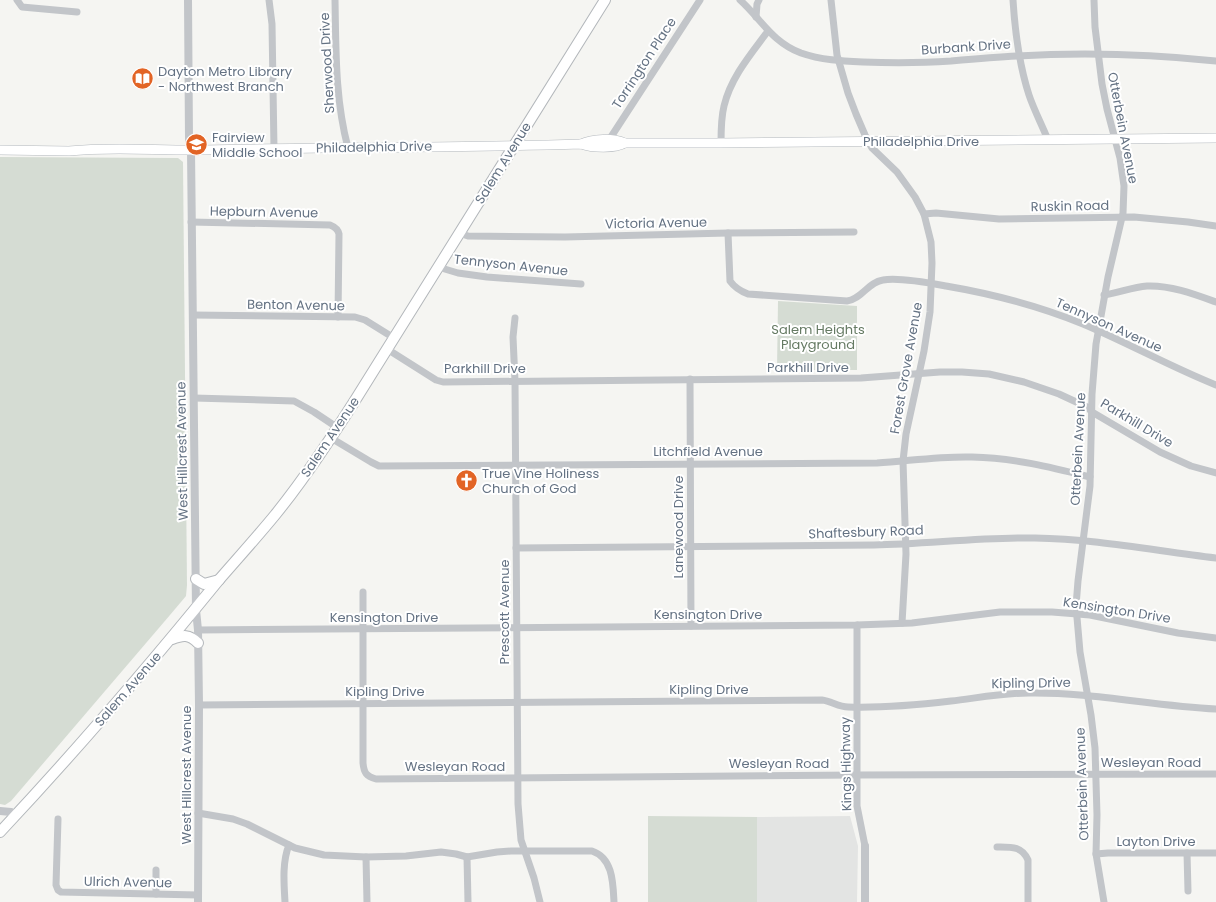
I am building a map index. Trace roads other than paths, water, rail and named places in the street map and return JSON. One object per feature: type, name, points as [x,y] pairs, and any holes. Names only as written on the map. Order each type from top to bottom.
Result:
[{"type":"main road","name":"Salem Avenue","points":[[0,832],[172,639],[219,580],[276,514],[338,428],[458,233],[515,145],[605,0]]},
{"type":"main road","name":"Philadelphia Drive","points":[[0,150],[69,150],[103,148],[191,150],[581,144],[587,146],[619,146],[625,143],[1216,138]]},
{"type":"main road","name":"Philadelphia Drive","points":[[581,144],[588,141],[609,140],[619,140],[625,143]]},
{"type":"main road","points":[[196,579],[204,584],[219,580]]},
{"type":"main road","points":[[172,639],[184,635],[193,638],[198,643]]},
{"type":"street","points":[[16,0],[22,7],[77,12]]},
{"type":"street","name":"West Hillcrest Avenue","points":[[188,0],[196,610],[198,630],[199,705],[198,899]]},
{"type":"street","points":[[269,0],[272,24],[274,148]]},
{"type":"street","name":"Sherwood Drive","points":[[335,0],[337,84],[342,123],[348,148]]},
{"type":"street","name":"Torrington Place","points":[[609,140],[700,0]]},
{"type":"street","name":"Burbank Drive","points":[[740,0],[768,31],[780,41],[800,53],[838,61],[902,63],[1019,55],[1098,54],[1161,56],[1216,61]]},
{"type":"street","points":[[756,17],[757,4],[759,0]]},
{"type":"street","name":"Forest Grove Avenue","points":[[831,0],[838,61],[848,93],[868,142],[877,154],[906,183],[915,197],[924,214],[931,242],[932,283],[930,312],[906,434],[903,461],[906,544],[902,623]]},
{"type":"street","points":[[1013,0],[1016,35],[1023,75],[1029,96],[1048,140]]},
{"type":"street","name":"Otterbein Avenue","points":[[1094,0],[1102,84],[1114,139],[1120,158],[1123,179],[1124,206],[1104,295],[1095,355],[1090,477],[1078,581],[1077,614],[1080,652],[1088,695],[1095,748],[1096,854],[1103,902]]},
{"type":"street","points":[[721,143],[724,108],[730,89],[738,73],[768,31]]},
{"type":"street","name":"Ruskin Road","points":[[924,214],[936,213],[998,219],[1122,217],[1157,218],[1216,226]]},
{"type":"street","name":"Hepburn Avenue","points":[[191,222],[335,227],[339,234],[338,317]]},
{"type":"street","name":"Victoria Avenue","points":[[458,233],[468,236],[565,236],[854,232]]},
{"type":"street","name":"Tennyson Avenue","points":[[728,233],[730,281],[735,288],[748,294],[847,301],[855,299],[873,284],[881,280],[932,283],[1005,298],[1053,313],[1098,331],[1216,385]]},
{"type":"street","name":"Tennyson Avenue","points":[[438,267],[458,273],[487,277],[581,284]]},
{"type":"street","points":[[1104,295],[1137,287],[1155,286],[1183,292],[1216,302]]},
{"type":"street","name":"Benton Avenue","points":[[193,315],[355,317],[365,320],[394,338]]},
{"type":"street","name":"Prescott Avenue","points":[[515,318],[513,337],[515,381],[518,804],[520,832],[536,883],[540,902]]},
{"type":"street","name":"Parkhill Drive","points":[[387,350],[440,381],[861,378],[962,372],[989,374],[1009,378],[1048,390],[1087,407],[1092,412],[1160,452],[1191,466],[1216,473]]},
{"type":"street","name":"Lanewood Drive","points":[[690,379],[691,626]]},
{"type":"street","points":[[194,398],[294,401],[338,428]]},
{"type":"street","name":"Litchfield Avenue","points":[[331,438],[380,466],[877,463],[953,457],[996,458],[1037,464],[1090,477]]},
{"type":"street","name":"Shaftesbury Road","points":[[516,548],[906,544],[977,538],[1036,538],[1131,546],[1216,558]]},
{"type":"street","points":[[363,592],[364,703]]},
{"type":"street","name":"Kensington Drive","points":[[198,630],[857,625],[902,623],[1000,612],[1031,611],[1077,614],[1106,618],[1178,633],[1216,638]]},
{"type":"street","name":"Kings Highway","points":[[857,625],[857,806],[865,846],[865,902]]},
{"type":"street","name":"Kipling Drive","points":[[199,705],[822,700],[843,706],[857,707],[925,703],[1011,693],[1055,693],[1088,695],[1172,706],[1216,709]]},
{"type":"street","name":"Wesleyan Road","points":[[364,703],[364,770],[366,775],[376,779],[1216,774]]},
{"type":"street","points":[[0,811],[11,812],[15,816]]},
{"type":"street","points":[[198,813],[233,819],[247,824],[289,845],[305,851],[324,855],[366,857],[406,856],[441,852],[467,857],[497,852],[525,850],[588,850],[603,857],[608,863],[614,902]]},
{"type":"street","name":"Ulrich Avenue","points":[[58,819],[56,885],[58,890],[64,892],[156,894],[198,899]]},
{"type":"street","points":[[285,902],[284,873],[289,845]]},
{"type":"street","points":[[998,847],[1016,848],[1023,852],[1028,860],[1028,902]]},
{"type":"street","points":[[1187,853],[1188,891]]},
{"type":"street","name":"Layton Drive","points":[[1096,854],[1216,853]]},
{"type":"street","points":[[366,857],[366,902]]},
{"type":"street","points":[[467,857],[468,902]]},
{"type":"street","points":[[156,870],[156,894]]},
{"type":"place","name":"Dayton Metro Library - Northwest Branch","points":[[143,78]]},
{"type":"place","name":"Fairview Middle School","points":[[197,144]]},
{"type":"place","name":"True Vine Holiness Church of God","points":[[467,480]]},
{"type":"park label","name":"Salem Heights Playground","points":[[818,336]]}]
